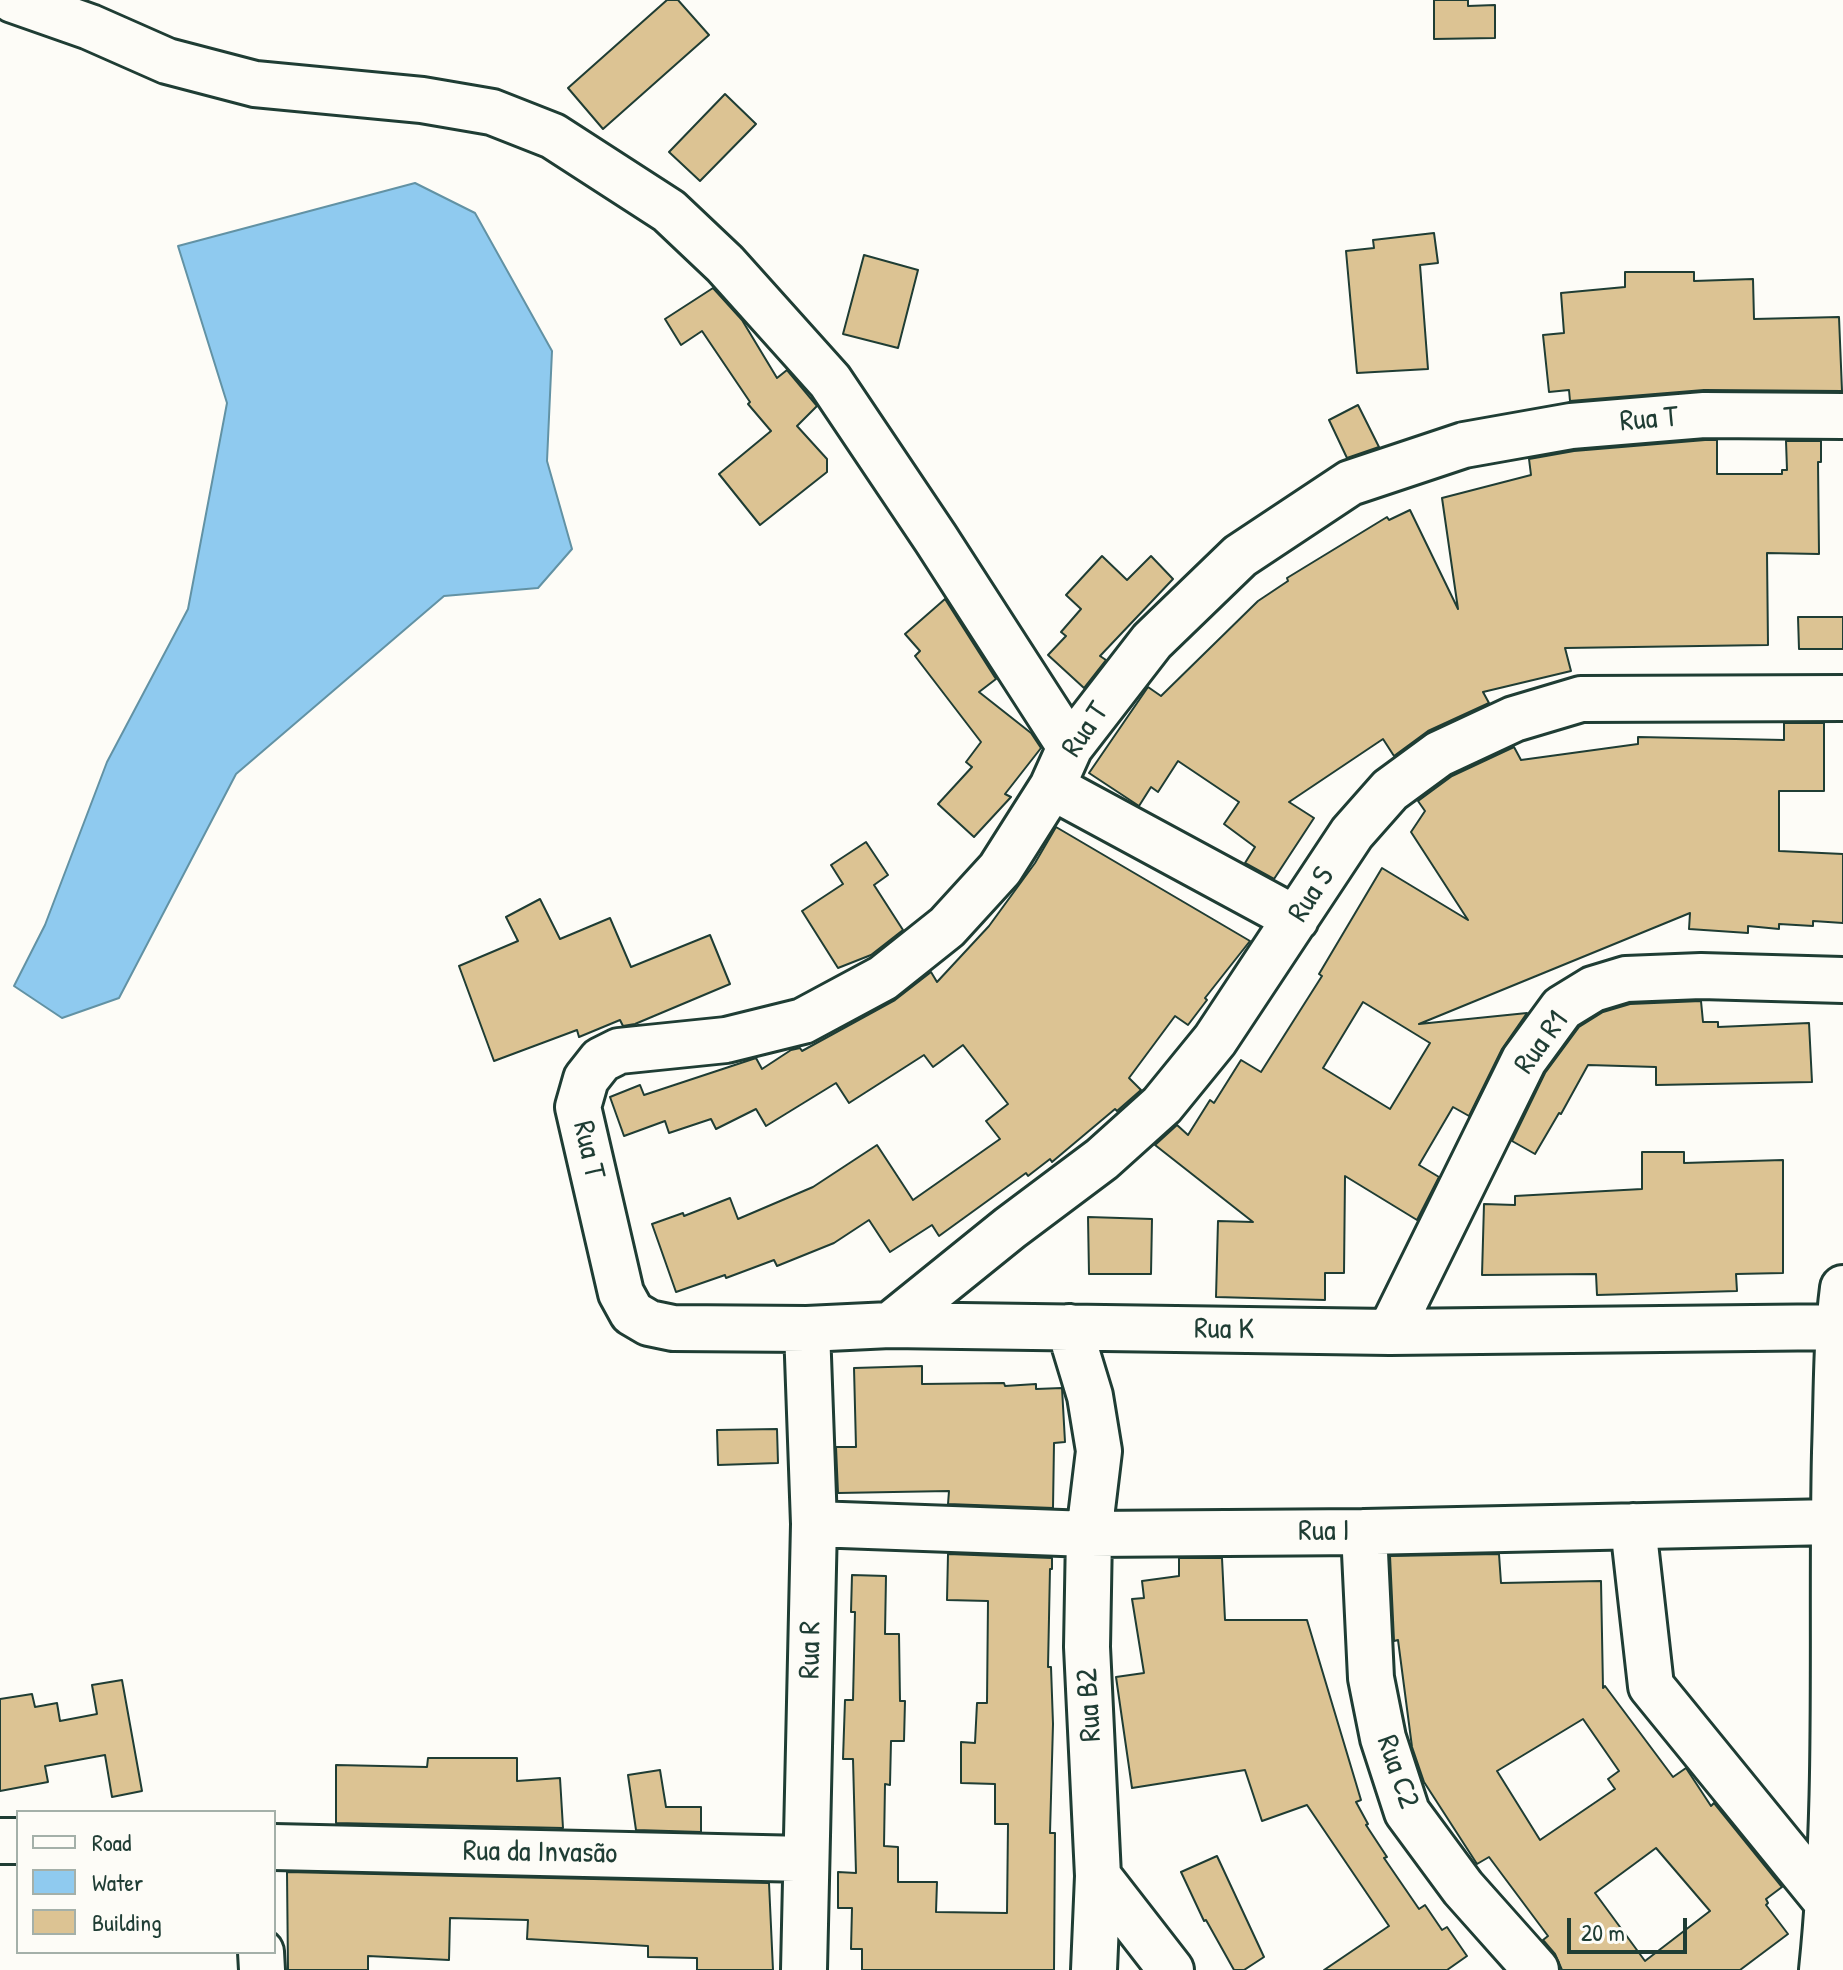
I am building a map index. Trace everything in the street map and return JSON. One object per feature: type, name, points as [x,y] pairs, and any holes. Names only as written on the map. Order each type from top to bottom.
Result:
[{"type":"street","points":[[13,0],[90,27],[167,61],[255,84],[422,100],[492,112],[553,136],[669,211],[725,264],[830,381],[1070,747]]},
{"type":"street","name":"Rua T","points":[[621,1293],[578,1107],[586,1079],[601,1060],[619,1051],[726,1040],[803,1021],[883,978],[947,927],[1000,869],[1052,787],[1070,747],[1152,641],[1240,556],[1350,483],[1464,445],[1571,426],[1704,415],[1843,416]]},
{"type":"street","name":"Rua S","points":[[890,1325],[1102,1159],[1162,1105],[1215,1040],[1352,833],[1390,790],[1439,754],[1514,719],[1581,699],[1843,698]]},
{"type":"street","points":[[1052,787],[1296,919]]},
{"type":"street","name":"Rua R1","points":[[1390,1332],[1524,1060],[1562,1008],[1593,989],[1626,979],[1701,976],[1843,980]]},
{"type":"street","name":"Rua K","points":[[621,1293],[632,1313],[649,1323],[673,1328],[807,1329],[890,1325],[1390,1332],[1841,1314]]},
{"type":"street","points":[[1822,1970],[1834,1741],[1833,1522],[1841,1314]]},
{"type":"street","name":"Rua B2","points":[[1069,1327],[1090,1396],[1099,1451],[1089,1534],[1087,1647],[1098,1876],[1094,1970]]},
{"type":"street","name":"Rua R","points":[[804,1970],[814,1524],[807,1329]]},
{"type":"street","name":"Rua I","points":[[814,1524],[1089,1534],[1364,1532],[1833,1522]]},
{"type":"street","points":[[1633,1526],[1651,1686],[1827,1902]]},
{"type":"street","name":"Rua C2","points":[[1364,1532],[1371,1678],[1383,1738],[1407,1812],[1463,1888],[1536,1970]]},
{"type":"street","name":"Rua da Invasão","points":[[276,1847],[806,1859]]},
{"type":"street","points":[[1098,1876],[1171,1970]]},
{"type":"water","points":[[415,183],[475,213],[552,351],[547,461],[572,549],[538,588],[444,596],[236,774],[119,998],[62,1018],[14,986],[45,925],[107,762],[188,609],[227,403],[178,246]]},
{"type":"building","points":[[667,0],[678,0],[709,35],[603,129],[568,88]]},
{"type":"building","points":[[1434,0],[1468,0],[1468,6],[1495,5],[1495,38],[1434,39]]},
{"type":"building","points":[[725,94],[756,124],[700,181],[669,152]]},
{"type":"building","points":[[1434,233],[1438,263],[1420,265],[1428,369],[1357,373],[1346,251],[1374,248],[1373,240]]},
{"type":"building","points":[[864,255],[918,270],[898,348],[843,334]]},
{"type":"building","points":[[1625,272],[1694,272],[1694,281],[1753,279],[1754,319],[1839,317],[1842,391],[1704,390],[1570,401],[1569,390],[1549,392],[1543,335],[1564,333],[1561,293],[1625,287]]},
{"type":"building","points":[[713,288],[742,320],[777,378],[787,370],[817,406],[797,426],[827,459],[827,472],[760,525],[719,474],[771,431],[748,404],[750,402],[702,331],[681,345],[665,319]]},
{"type":"building","points":[[1358,405],[1379,447],[1347,458],[1329,420]]},
{"type":"building","points":[[1717,440],[1717,474],[1782,474],[1782,470],[1787,470],[1786,441],[1821,441],[1821,462],[1818,462],[1819,554],[1767,553],[1768,645],[1565,648],[1571,671],[1483,692],[1489,703],[1428,731],[1394,756],[1383,739],[1289,802],[1314,818],[1274,879],[1245,863],[1255,847],[1224,824],[1239,802],[1178,761],[1158,792],[1151,787],[1139,806],[1089,773],[1148,687],[1161,696],[1258,601],[1288,581],[1287,578],[1387,517],[1389,520],[1410,510],[1458,609],[1442,498],[1531,475],[1529,459],[1574,451]]},
{"type":"building","points":[[1102,556],[1127,580],[1151,556],[1173,579],[1100,656],[1106,660],[1084,688],[1048,655],[1066,636],[1061,632],[1081,609],[1066,595]]},
{"type":"building","points":[[945,599],[996,679],[979,692],[1031,733],[1041,748],[1005,794],[1011,797],[974,837],[938,804],[972,767],[966,762],[981,742],[915,656],[920,651],[905,634]]},
{"type":"building","points":[[1798,617],[1843,617],[1843,649],[1799,649]]},
{"type":"building","points":[[1784,723],[1824,723],[1824,791],[1779,791],[1779,851],[1843,854],[1843,923],[1813,921],[1813,926],[1779,924],[1779,929],[1748,926],[1748,933],[1689,929],[1690,913],[1419,1024],[1527,1013],[1502,1049],[1469,1116],[1453,1107],[1419,1165],[1439,1177],[1417,1220],[1345,1176],[1344,1273],[1325,1273],[1325,1300],[1216,1297],[1218,1221],[1253,1222],[1155,1145],[1177,1125],[1188,1135],[1210,1100],[1214,1103],[1241,1060],[1261,1072],[1322,976],[1319,974],[1382,868],[1468,920],[1411,832],[1425,811],[1418,801],[1452,776],[1514,747],[1521,760],[1638,744],[1638,737],[1784,740]],"holes":[[[1363,1002],[1430,1043],[1390,1109],[1323,1068]]]},
{"type":"building","points":[[1056,827],[1250,941],[1188,1025],[1175,1016],[1129,1078],[1141,1090],[1052,1162],[1050,1159],[1028,1176],[1026,1173],[939,1236],[932,1225],[890,1252],[869,1220],[834,1243],[777,1266],[774,1260],[676,1292],[652,1224],[683,1213],[684,1216],[730,1198],[738,1219],[813,1187],[877,1145],[913,1200],[1000,1139],[986,1121],[1008,1104],[963,1045],[933,1067],[924,1055],[849,1103],[836,1083],[766,1126],[756,1109],[716,1129],[711,1119],[669,1133],[665,1121],[624,1136],[610,1097],[640,1085],[644,1095],[756,1058],[762,1069],[791,1050],[800,1048],[802,1051],[895,1000],[931,972],[937,982],[989,926],[1035,863]]},
{"type":"building","points":[[866,842],[888,875],[874,885],[903,930],[871,955],[838,968],[802,911],[843,884],[831,865]]},
{"type":"building","points":[[540,899],[560,939],[610,918],[631,967],[710,935],[730,984],[635,1024],[623,1026],[620,1020],[579,1037],[577,1030],[494,1061],[459,966],[518,941],[506,917]]},
{"type":"building","points":[[1701,1001],[1703,1022],[1718,1022],[1718,1027],[1809,1023],[1812,1082],[1656,1085],[1656,1067],[1588,1065],[1535,1154],[1512,1141],[1545,1073],[1579,1027],[1603,1012],[1630,1004]]},
{"type":"building","points":[[1642,1152],[1684,1152],[1684,1163],[1783,1160],[1783,1273],[1736,1274],[1737,1291],[1597,1295],[1596,1274],[1482,1275],[1484,1204],[1515,1205],[1515,1196],[1642,1189]]},
{"type":"building","points":[[1088,1217],[1152,1219],[1151,1274],[1089,1274]]},
{"type":"building","points":[[922,1366],[922,1384],[1004,1383],[1005,1386],[1036,1384],[1036,1389],[1062,1388],[1065,1442],[1054,1443],[1053,1508],[948,1504],[949,1491],[838,1493],[836,1447],[856,1447],[854,1368]]},
{"type":"building","points":[[777,1429],[778,1463],[718,1465],[717,1430]]},
{"type":"building","points":[[948,1554],[1052,1558],[1048,1667],[1051,1667],[1053,1724],[1050,1833],[1055,1833],[1054,1970],[862,1970],[862,1949],[851,1949],[852,1908],[838,1908],[838,1872],[856,1873],[853,1759],[843,1759],[845,1700],[853,1700],[855,1612],[851,1612],[852,1575],[886,1576],[885,1634],[899,1634],[900,1701],[905,1701],[904,1741],[891,1741],[890,1785],[885,1784],[884,1846],[898,1847],[898,1882],[937,1882],[936,1912],[1007,1913],[1008,1824],[995,1824],[995,1784],[961,1783],[961,1742],[975,1743],[977,1703],[987,1703],[988,1601],[947,1600]]},
{"type":"building","points":[[1499,1554],[1501,1583],[1601,1581],[1603,1688],[1605,1686],[1673,1777],[1686,1768],[1711,1806],[1714,1803],[1782,1887],[1766,1899],[1766,1905],[1788,1934],[1740,1970],[1562,1970],[1555,1954],[1543,1940],[1548,1936],[1489,1857],[1477,1864],[1424,1782],[1412,1747],[1398,1640],[1394,1641],[1390,1556]],"holes":[[[1583,1719],[1619,1771],[1608,1779],[1615,1789],[1540,1840],[1497,1771]],[[1656,1848],[1710,1911],[1645,1961],[1595,1893]]]},
{"type":"building","points":[[1179,1558],[1222,1558],[1225,1620],[1307,1620],[1361,1800],[1356,1802],[1366,1825],[1419,1909],[1425,1905],[1442,1930],[1447,1927],[1467,1956],[1447,1970],[1324,1970],[1389,1926],[1307,1805],[1262,1821],[1245,1770],[1132,1788],[1116,1677],[1144,1673],[1132,1599],[1144,1598],[1142,1581],[1179,1576]]},
{"type":"building","points":[[122,1680],[142,1791],[112,1797],[105,1755],[45,1766],[48,1782],[0,1791],[0,1699],[32,1694],[35,1707],[57,1703],[60,1721],[97,1714],[92,1685]]},
{"type":"building","points":[[428,1758],[517,1758],[517,1781],[560,1778],[563,1828],[336,1823],[336,1765],[427,1767]]},
{"type":"building","points":[[660,1770],[666,1807],[701,1807],[701,1832],[636,1830],[628,1775]]},
{"type":"building","points":[[1217,1856],[1264,1957],[1244,1970],[1234,1970],[1204,1921],[1181,1872]]},
{"type":"building","points":[[287,1872],[769,1883],[773,1970],[697,1970],[697,1958],[648,1957],[648,1946],[527,1939],[528,1920],[450,1918],[449,1960],[368,1956],[368,1970],[288,1970]]}]
